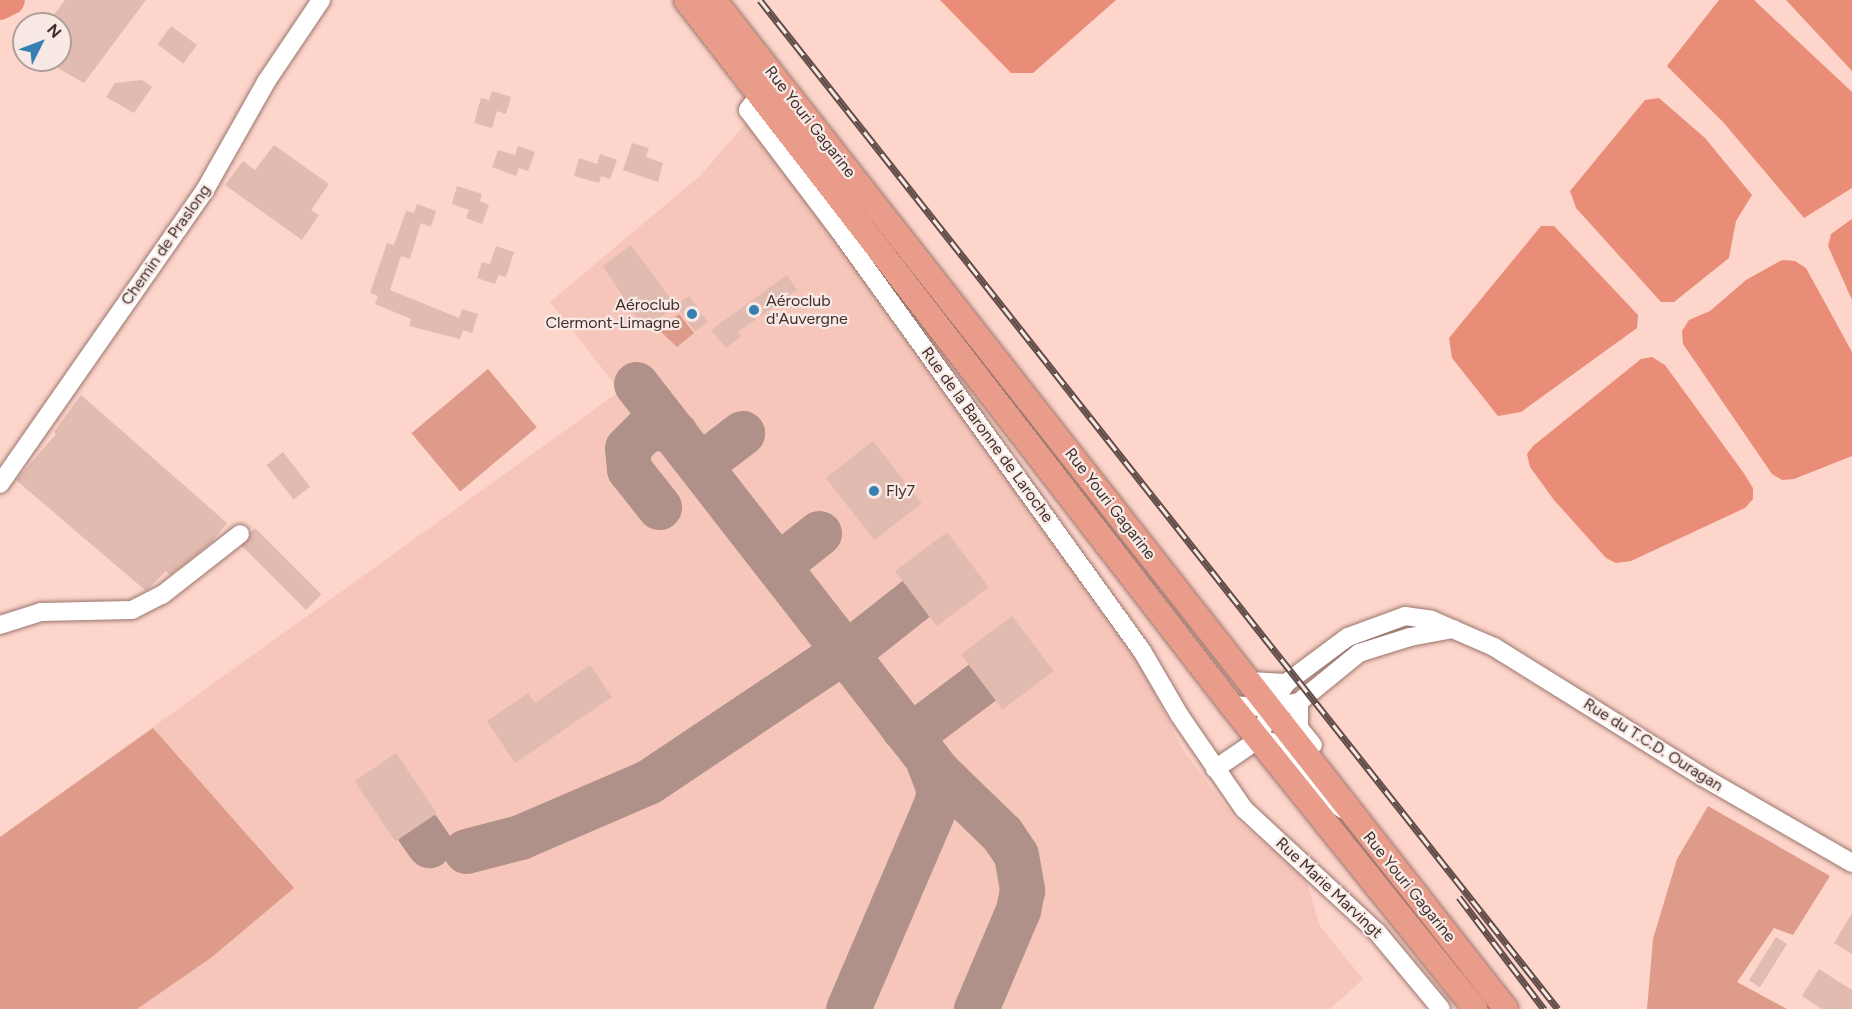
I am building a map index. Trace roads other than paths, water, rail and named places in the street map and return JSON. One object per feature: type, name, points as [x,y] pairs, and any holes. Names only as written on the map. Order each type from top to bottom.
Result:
[{"type":"main road","name":"Rue Youri Gagarine","points":[[686,0],[754,102],[1474,1009]]},
{"type":"main road","name":"Rue Youri Gagarine","points":[[714,0],[1249,681],[1353,817],[1506,1009]]},
{"type":"street","name":"Chemin de Praslong","points":[[0,484],[205,190],[266,82],[321,0]]},
{"type":"street","name":"Rue de la Baronne de Laroche","points":[[754,102],[841,233],[1142,651],[1215,769]]},
{"type":"street","points":[[0,625],[41,612],[132,610],[162,595],[240,534]]},
{"type":"street","name":"Rue du T.C.D. Ouragan","points":[[1259,740],[1270,708],[1286,683],[1348,637],[1378,624],[1405,616],[1432,620],[1494,647],[1703,777],[1852,863]]},
{"type":"street","points":[[1231,705],[1270,708],[1299,702],[1359,653],[1410,637],[1453,629]]},
{"type":"street","points":[[1249,681],[1286,683]]},
{"type":"street","points":[[1299,702],[1299,728],[1340,780],[1353,817]]},
{"type":"street","points":[[1215,769],[1259,740],[1281,744],[1321,795],[1353,817]]},
{"type":"street","name":"Rue Marie Marvingt","points":[[1215,769],[1244,809],[1377,932],[1441,1009]]},
{"type":"waterway","points":[[0,5],[10,0]]},
{"type":"railway","points":[[760,0],[1558,1009]]},
{"type":"railway","points":[[1459,897],[1544,1009]]},
{"type":"place","name":"Aéroclub d'Auvergne","points":[[754,310]]},
{"type":"place","name":"Aéroclub Clermont-Limagne","points":[[692,314]]},
{"type":"place","name":"Fly7","points":[[874,491]]}]
